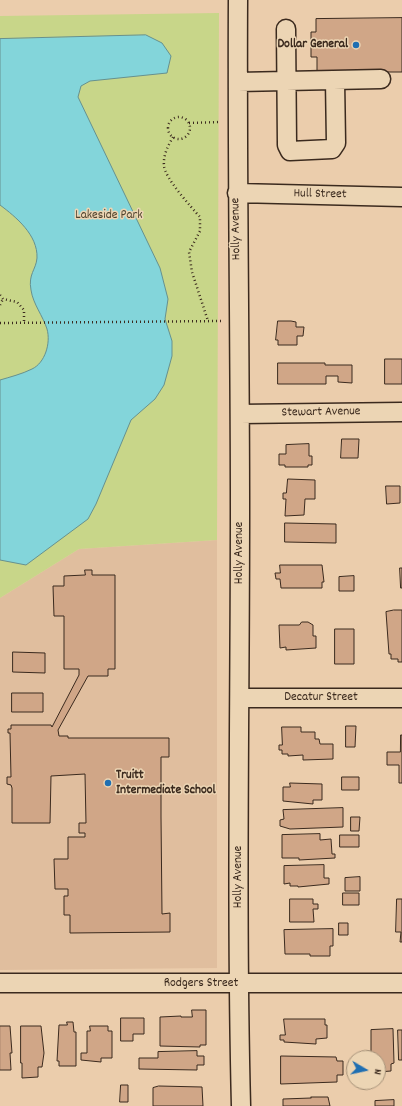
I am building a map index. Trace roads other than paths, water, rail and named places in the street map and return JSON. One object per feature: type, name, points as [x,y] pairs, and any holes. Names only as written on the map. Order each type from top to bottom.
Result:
[{"type":"street","name":"Holly Avenue","points":[[238,0],[237,193],[240,414],[238,984],[241,1106]]},
{"type":"street","points":[[286,29],[287,145],[290,151],[332,149],[336,142],[335,80]]},
{"type":"street","points":[[238,82],[380,79]]},
{"type":"street","name":"Hull Street","points":[[237,193],[402,197]]},
{"type":"street","name":"Stewart Avenue","points":[[240,414],[402,412]]},
{"type":"street","name":"Decatur Street","points":[[240,698],[402,698]]},
{"type":"street","name":"Rodgers Street","points":[[0,983],[402,983]]},
{"type":"water","points":[[146,35],[162,43],[171,56],[167,73],[90,81],[81,86],[78,97],[160,268],[168,299],[165,319],[172,341],[172,356],[164,385],[155,399],[131,420],[96,504],[88,519],[26,565],[0,560],[0,380],[37,366],[46,352],[48,334],[32,295],[30,285],[31,276],[37,258],[34,242],[25,227],[0,205],[0,39]]},
{"type":"place","name":"Dollar General","points":[[356,45]]},
{"type":"place","name":"Truitt Intermediate School","points":[[108,783]]},
{"type":"park label","name":"Lakeside Park","points":[[109,216]]}]
